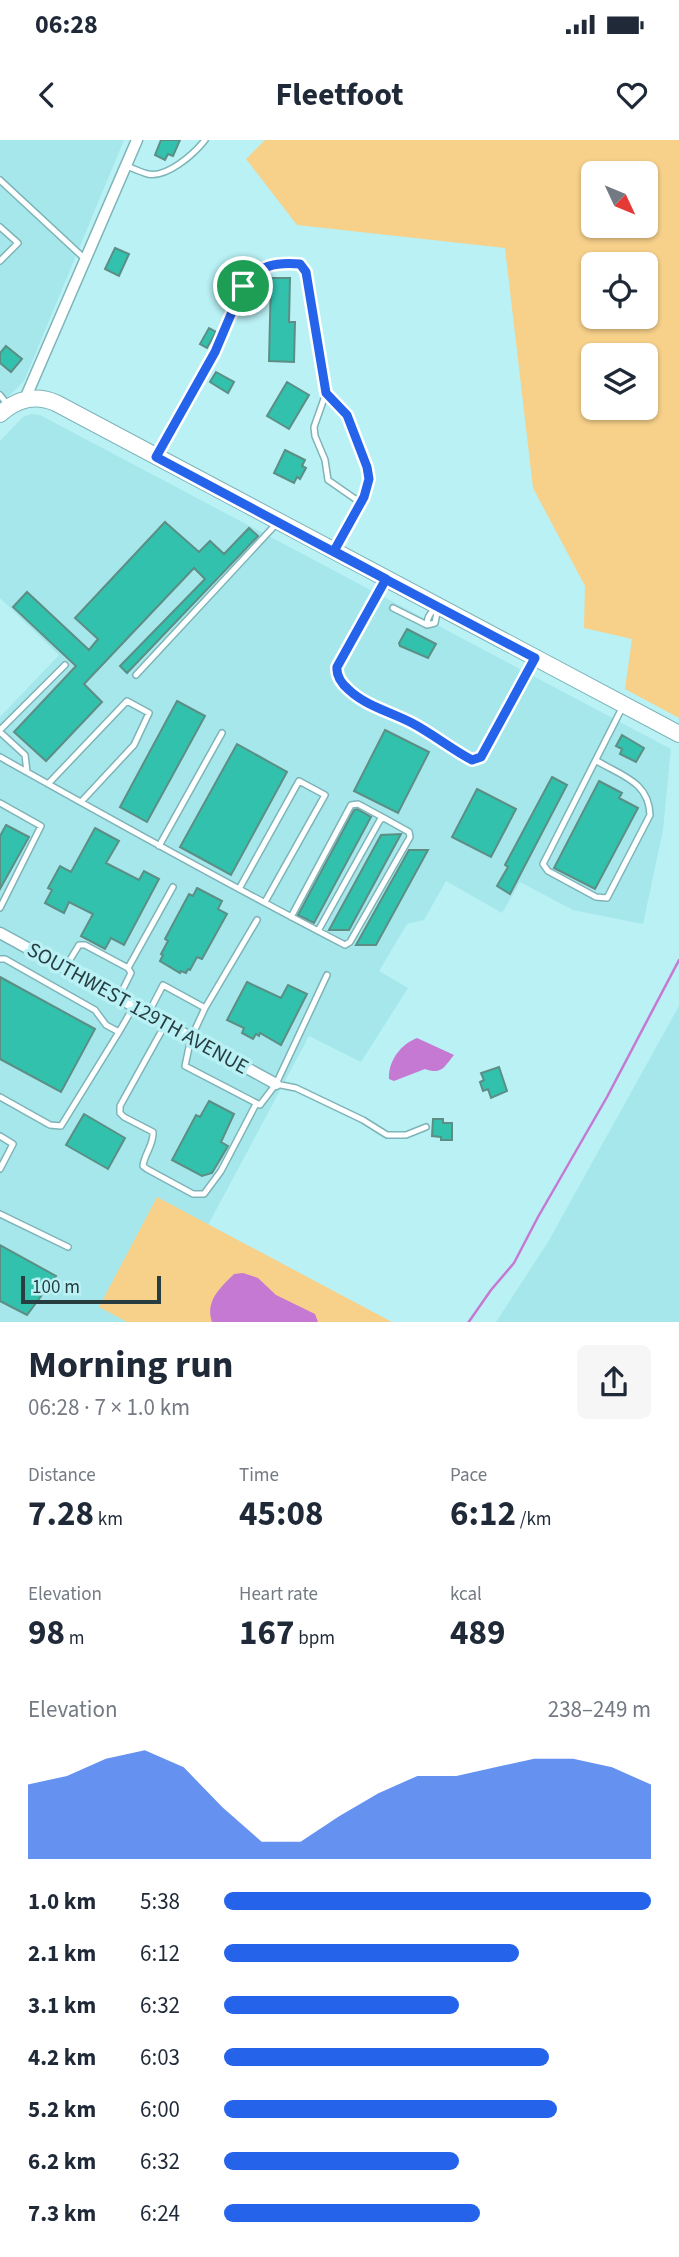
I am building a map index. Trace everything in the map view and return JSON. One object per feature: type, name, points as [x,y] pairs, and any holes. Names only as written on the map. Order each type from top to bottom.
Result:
[{"type":"street","points":[[25,399],[137,140]]},
{"type":"street","points":[[3,405],[37,398],[57,403],[679,734]]},
{"type":"street","name":"SOUTHWEST 129TH AVENUE","points":[[0,933],[276,1084]]},
{"type":"lane","points":[[126,166],[150,175],[164,172],[205,140]]},
{"type":"lane","points":[[0,180],[85,259]]},
{"type":"lane","points":[[0,227],[18,243],[0,261]]},
{"type":"lane","points":[[156,457],[215,352],[243,286],[263,266],[282,262],[300,264],[306,272],[326,393],[314,427],[315,436],[325,460],[328,480],[361,503]]},
{"type":"lane","points":[[326,393],[347,415],[367,467],[368,488],[334,551]]},
{"type":"lane","points":[[136,675],[278,522]]},
{"type":"lane","points":[[386,579],[336,673],[349,691],[365,702],[411,722],[472,760],[481,757],[535,658]]},
{"type":"lane","points":[[393,608],[427,625],[430,613],[438,607]]},
{"type":"lane","points":[[27,772],[24,755],[0,731],[65,665]]},
{"type":"lane","points":[[48,784],[127,701],[149,713],[134,745],[81,802]]},
{"type":"lane","points":[[597,761],[642,788],[650,801],[650,815],[607,898],[596,897],[584,891],[548,871],[543,864],[624,705]]},
{"type":"lane","points":[[159,846],[222,733]]},
{"type":"lane","points":[[0,757],[159,846],[291,917],[345,945],[351,942],[410,836],[409,832],[358,804],[351,805],[291,917]]},
{"type":"lane","points":[[239,889],[299,781],[325,794],[265,902]]},
{"type":"lane","points":[[0,803],[41,826],[0,908]]},
{"type":"lane","points":[[318,931],[380,820],[384,818]]},
{"type":"lane","points":[[128,968],[173,887]]},
{"type":"lane","points":[[257,920],[205,1008],[191,1038],[185,1066],[256,1104],[263,1102],[276,1084],[327,975]]},
{"type":"lane","points":[[65,968],[79,945],[85,945],[128,968],[131,973],[118,998]]},
{"type":"lane","points":[[0,959],[5,959],[95,1010],[106,1025],[119,1032]]},
{"type":"lane","points":[[148,1014],[163,985],[205,1008]]},
{"type":"lane","points":[[0,1097],[50,1125],[61,1126],[134,1006]]},
{"type":"lane","points":[[166,1023],[120,1106],[120,1113],[124,1117],[153,1132],[154,1139],[143,1160],[146,1170],[193,1194],[204,1194],[221,1171],[256,1104]]},
{"type":"lane","points":[[276,1084],[296,1088],[363,1120],[387,1135],[406,1135],[426,1127]]},
{"type":"lane","points":[[0,1136],[13,1144],[0,1169]]},
{"type":"lane","points":[[0,1214],[68,1247]]},
{"type":"shaded area","points":[[0,140],[124,140],[24,381],[0,405]]},
{"type":"shaded area","points":[[265,140],[679,140],[679,718],[625,689],[632,639],[584,628],[585,586],[533,488],[505,248],[297,225],[246,159]]},
{"type":"shaded area","points":[[40,415],[671,749],[663,830],[643,924],[573,910],[520,882],[502,913],[446,881],[424,920],[407,924],[379,971],[408,988],[361,1062],[309,1036],[208,1225],[157,1198],[99,1307],[127,1322],[0,1322],[0,717],[59,655],[0,598],[0,441],[23,417]]},
{"type":"shaded area","points":[[679,1006],[679,1322],[496,1322],[548,1242]]},
{"type":"shaded area","points":[[417,1038],[454,1055],[439,1070],[425,1069],[394,1081],[389,1079],[389,1072],[397,1054],[406,1044]]},
{"type":"shaded area","points":[[157,1197],[392,1322],[127,1322],[99,1307]]},
{"type":"shaded area","points":[[243,1273],[258,1278],[276,1295],[315,1314],[318,1322],[212,1322],[210,1314],[215,1295],[234,1274]]},
{"type":"building","points":[[161,140],[180,140],[173,156],[168,154],[165,160],[155,155]]},
{"type":"building","points":[[115,248],[129,254],[119,276],[105,269]]},
{"type":"building","points":[[271,278],[290,278],[289,322],[295,322],[294,362],[269,361]]},
{"type":"building","points":[[209,328],[216,332],[207,348],[200,344]]},
{"type":"building","points":[[6,346],[22,359],[11,372],[0,363],[0,353]]},
{"type":"building","points":[[216,372],[234,382],[228,393],[210,382]]},
{"type":"building","points":[[287,382],[309,395],[289,429],[267,416]]},
{"type":"building","points":[[285,450],[305,460],[302,466],[306,468],[300,479],[297,477],[294,483],[274,473]]},
{"type":"building","points":[[165,522],[199,552],[210,541],[224,554],[249,528],[258,536],[127,673],[120,666],[205,579],[194,568],[84,684],[102,702],[46,761],[14,732],[76,666],[13,607],[27,592],[89,650],[98,639],[75,618]]},
{"type":"building","points":[[407,629],[436,644],[428,658],[400,646]]},
{"type":"building","points":[[177,701],[205,716],[147,822],[120,807]]},
{"type":"building","points":[[385,730],[429,752],[398,813],[354,791]]},
{"type":"building","points":[[622,735],[644,748],[636,762],[620,754],[622,749],[616,746]]},
{"type":"building","points":[[237,744],[287,772],[231,875],[180,847]]},
{"type":"building","points":[[552,777],[567,785],[510,894],[497,886],[508,867],[505,865]]},
{"type":"building","points":[[599,781],[622,793],[619,798],[638,808],[595,889],[554,868]]},
{"type":"building","points":[[477,789],[516,809],[491,857],[452,837]]},
{"type":"building","points":[[354,810],[371,817],[314,923],[298,915]]},
{"type":"building","points":[[6,825],[29,837],[0,889],[0,836]]},
{"type":"building","points":[[95,828],[119,841],[106,863],[139,880],[144,871],[159,879],[124,945],[111,938],[105,949],[81,936],[93,914],[69,902],[64,913],[45,903],[52,890],[48,888],[60,866],[71,872]]},
{"type":"building","points":[[401,834],[349,930],[329,930],[381,835]]},
{"type":"building","points":[[409,850],[428,850],[376,945],[356,945]]},
{"type":"building","points":[[197,888],[222,901],[218,909],[227,914],[202,959],[197,957],[190,970],[180,973],[160,961],[163,955],[161,954],[168,941],[165,939],[189,894],[193,896]]},
{"type":"building","points":[[0,977],[95,1029],[61,1092],[0,1059]]},
{"type":"building","points":[[247,982],[281,998],[288,985],[307,994],[281,1045],[260,1033],[253,1039],[242,1033],[244,1028],[227,1020]]},
{"type":"building","points":[[499,1067],[507,1091],[491,1098],[488,1089],[483,1091],[480,1082],[484,1080],[481,1073]]},
{"type":"building","points":[[209,1101],[234,1114],[221,1142],[228,1146],[212,1173],[202,1176],[172,1160],[196,1115],[200,1117]]},
{"type":"building","points":[[84,1114],[125,1138],[108,1169],[66,1145]]},
{"type":"building","points":[[433,1119],[452,1123],[452,1140],[441,1140],[441,1137],[432,1136]]},
{"type":"building","points":[[0,1245],[56,1276],[27,1315],[0,1301]]},
{"type":"waterway","points":[[469,1322],[514,1263],[607,1097],[679,960]]},
{"type":"route","points":[[243,286],[215,352],[156,457],[224,494],[334,551],[535,658],[481,757],[472,760],[411,722],[365,702],[349,691],[336,673],[386,579],[334,551],[366,494],[369,479],[367,467],[347,415],[326,393],[306,272],[300,264],[282,262],[263,266],[251,275],[243,286]]}]
